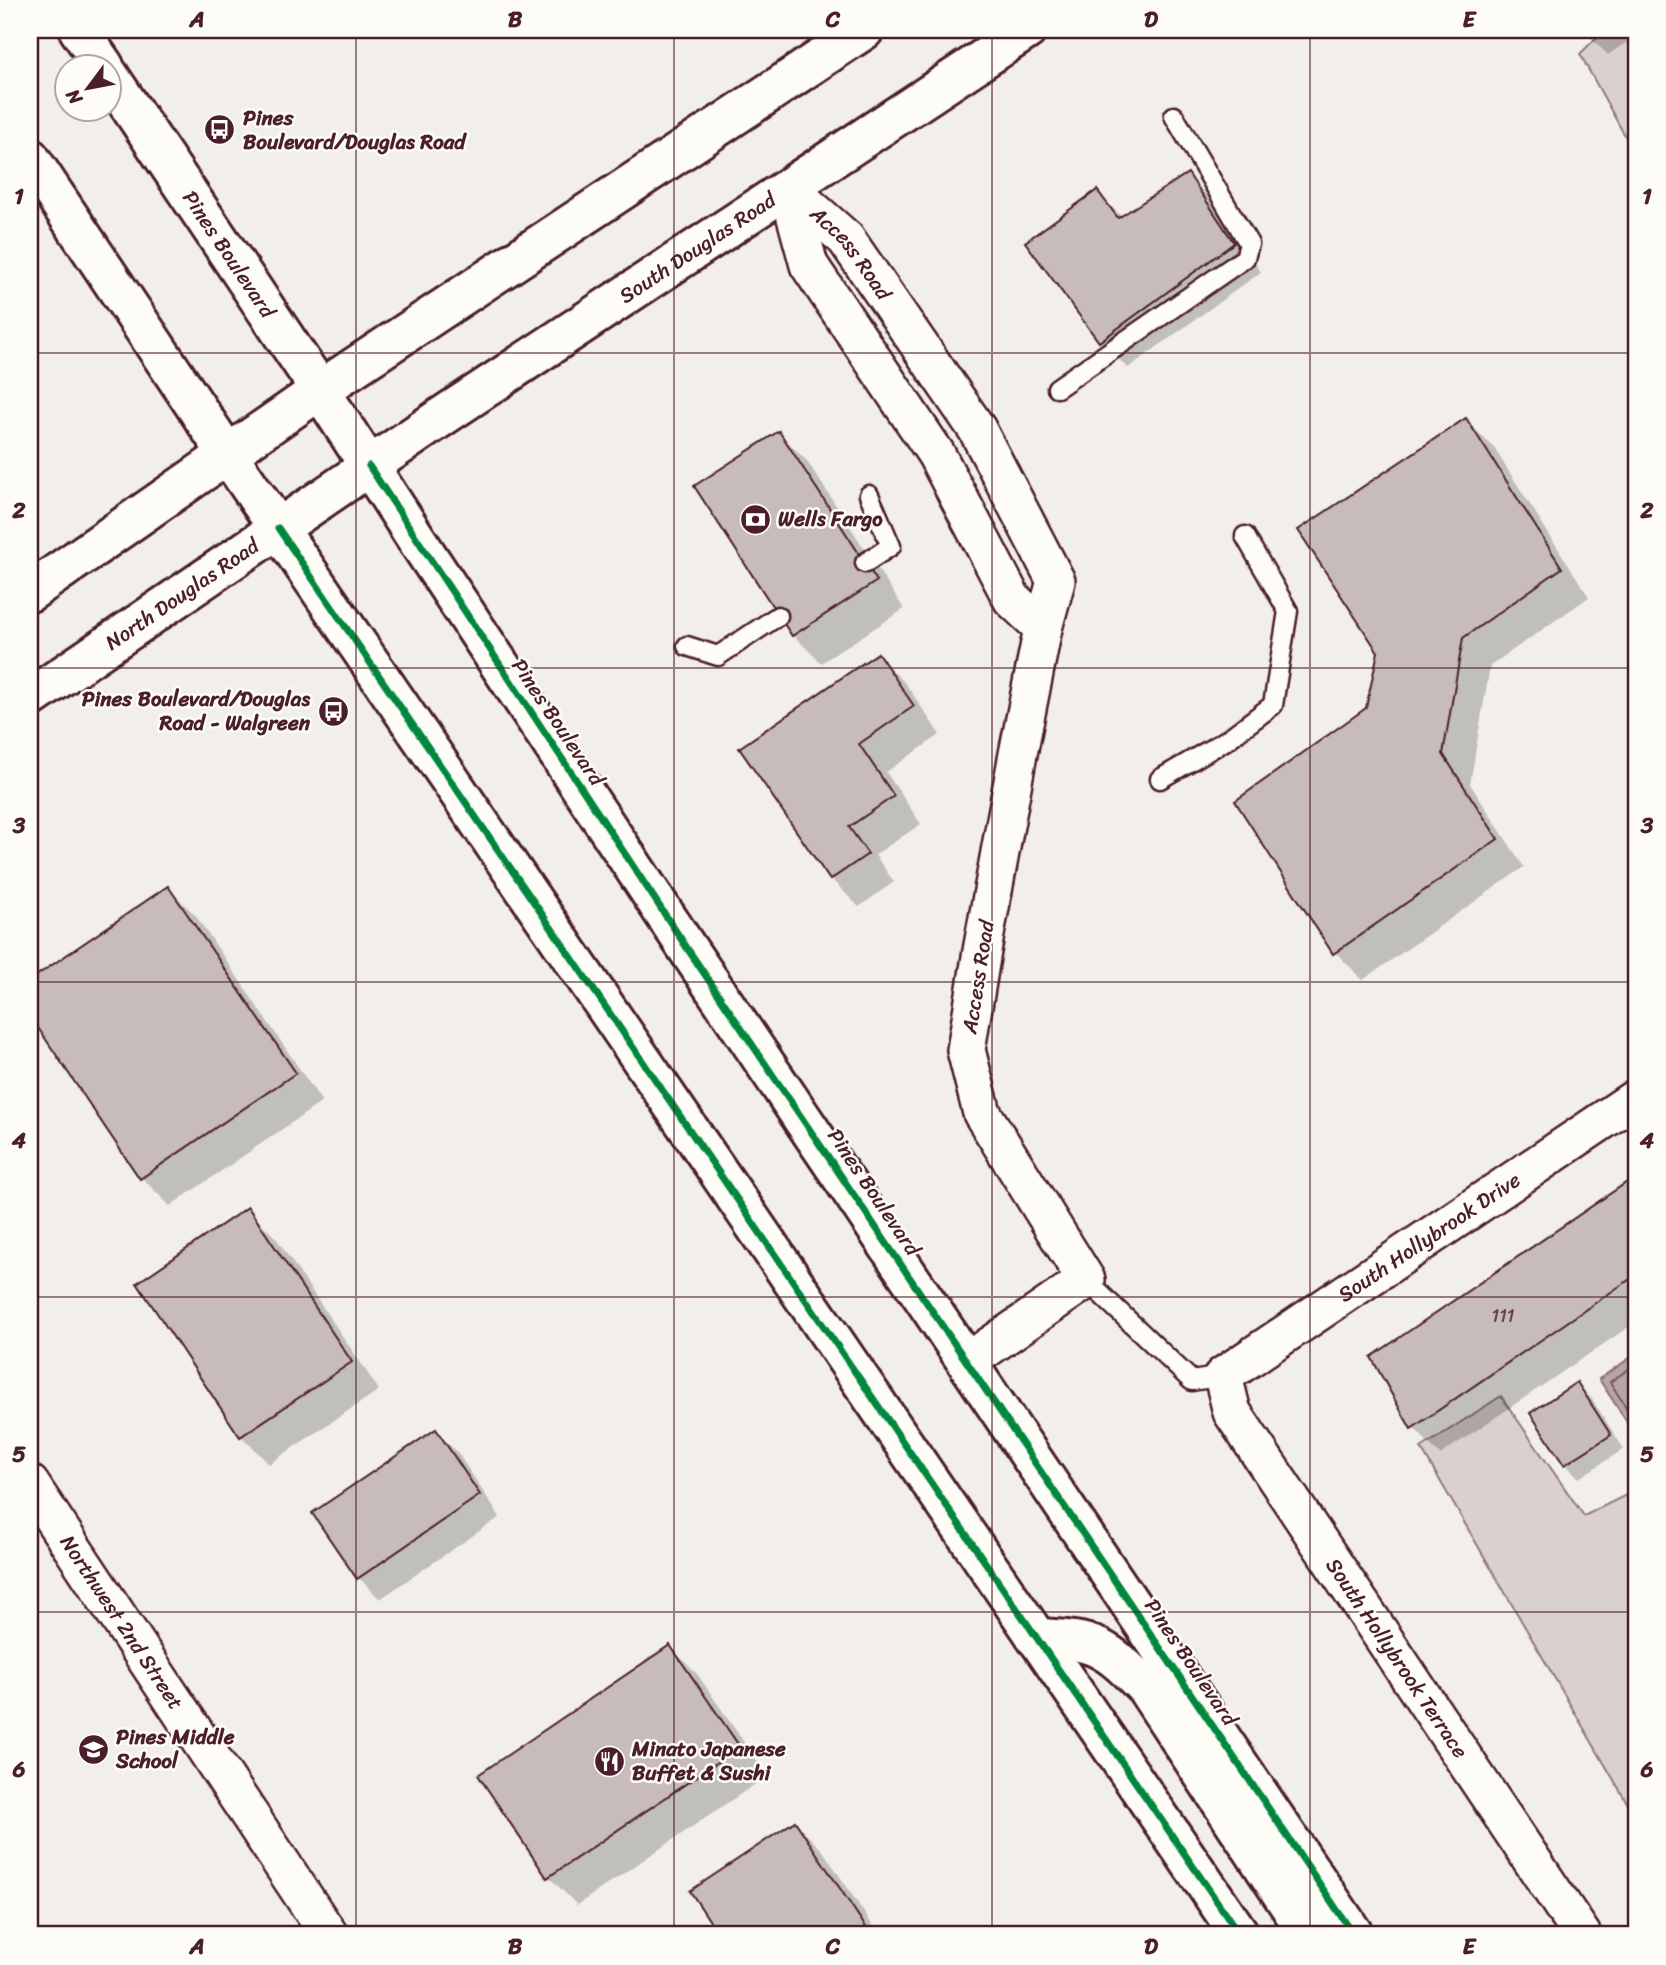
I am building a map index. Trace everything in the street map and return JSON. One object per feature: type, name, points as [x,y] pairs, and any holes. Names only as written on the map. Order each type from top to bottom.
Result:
[{"type":"main road","points":[[79,30],[94,52]]},
{"type":"main road","points":[[30,592],[320,390],[864,30]]},
{"type":"main road","name":"South Douglas Road","points":[[369,466],[1027,30]]},
{"type":"main road","name":"Pines Boulevard","points":[[122,95],[658,904],[1354,1935]]},
{"type":"main road","points":[[30,158],[228,455],[1240,1935]]},
{"type":"main road","name":"North Douglas Road","points":[[30,698],[369,466]]},
{"type":"main road","points":[[1036,1638],[1073,1639],[1095,1645],[1117,1658],[1146,1688],[1309,1935]]},
{"type":"street","name":"Access Road","points":[[788,188],[846,239],[976,429],[1056,581],[1043,628],[966,1050],[982,1113],[1086,1280]]},
{"type":"street","name":"Access Road","points":[[788,188],[809,265],[936,454],[1012,598],[1043,628]]},
{"type":"street","points":[[936,454],[976,429]]},
{"type":"street","name":"South Hollybrook Drive","points":[[1223,1376],[1636,1098]]},
{"type":"street","points":[[967,1362],[1086,1280]]},
{"type":"street","name":"South Hollybrook Terrace","points":[[1223,1376],[1232,1412],[1582,1935]]},
{"type":"street","name":"Northwest 2nd Street","points":[[30,1485],[329,1935]]},
{"type":"lane","points":[[1057,388],[1245,258],[1249,244],[1174,116]]},
{"type":"lane","points":[[865,563],[891,546],[869,495]]},
{"type":"lane","points":[[1160,779],[1228,739],[1273,705],[1288,611],[1245,536]]},
{"type":"lane","points":[[687,646],[718,656],[778,615]]},
{"type":"lane","points":[[1086,1280],[1192,1381],[1223,1376]]},
{"type":"shaded area","points":[[1604,30],[1636,30],[1636,156],[1580,54]]},
{"type":"shaded area","points":[[1501,1396],[1584,1516],[1636,1490],[1636,1818],[1421,1448]]},
{"type":"water","points":[[1633,1356],[1636,1361],[1636,1436],[1599,1379]]},
{"type":"building","points":[[1188,173],[1234,243],[1099,342],[1025,242],[1097,190],[1118,218]]},
{"type":"building","points":[[1466,418],[1562,568],[1463,638],[1443,754],[1498,839],[1333,954],[1235,801],[1366,708],[1378,652],[1298,530]]},
{"type":"building","points":[[779,431],[877,581],[792,636],[694,486]]},
{"type":"building","points":[[878,653],[914,706],[859,744],[894,796],[849,827],[868,854],[830,880],[739,748]]},
{"type":"building","points":[[168,886],[296,1073],[140,1179],[30,1016],[30,980]]},
{"type":"building","points":[[1636,1176],[1636,1275],[1411,1429],[1371,1357]]},
{"type":"building","points":[[248,1207],[352,1362],[240,1437],[137,1283]]},
{"type":"building","points":[[1577,1382],[1611,1435],[1564,1465],[1530,1413]]},
{"type":"building","points":[[436,1429],[480,1495],[357,1579],[312,1513]]},
{"type":"building","name":"Minato Japanese Buffet & Sushi","points":[[670,1645],[740,1747],[547,1878],[478,1775]]},
{"type":"building","points":[[795,1821],[871,1935],[719,1935],[690,1891]]},
{"type":"cycle path","points":[[369,466],[687,948],[1354,1935]]},
{"type":"cycle path","points":[[278,528],[1240,1935]]},
{"type":"place","name":"Pines Boulevard/Douglas Road","points":[[220,130]]},
{"type":"place","name":"Wells Fargo","points":[[755,519]]},
{"type":"place","name":"Pines Boulevard/Douglas Road - Walgreen","points":[[333,711]]},
{"type":"place","name":"Pines Middle School","points":[[93,1749]]},
{"type":"place","name":"Minato Japanese Buffet & Sushi","points":[[609,1761]]}]
